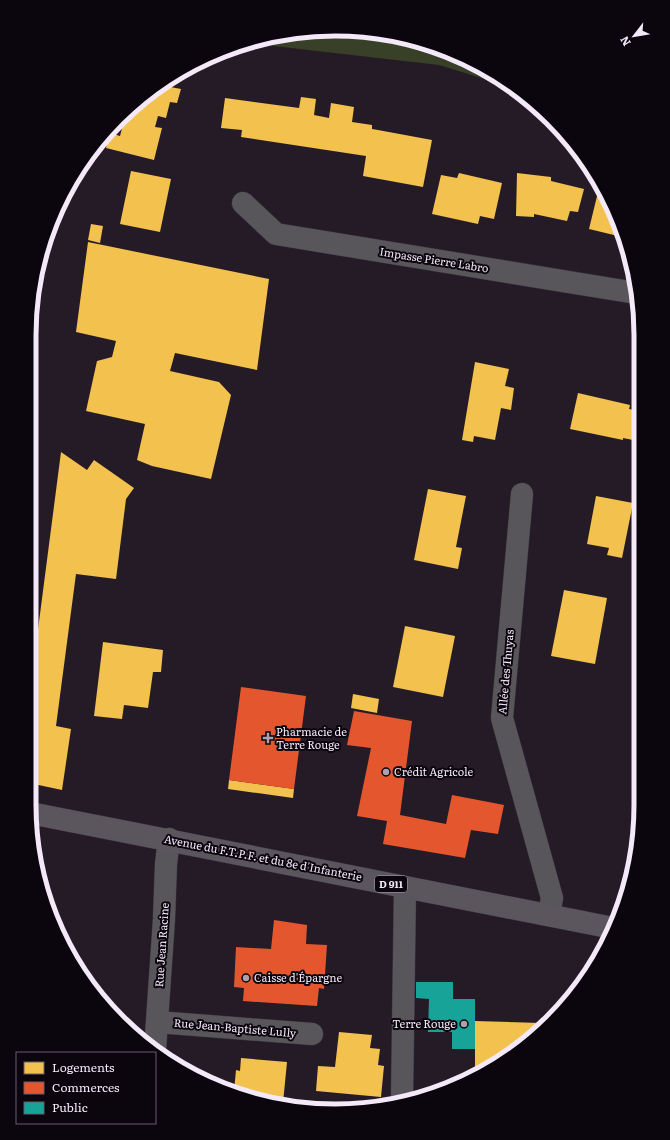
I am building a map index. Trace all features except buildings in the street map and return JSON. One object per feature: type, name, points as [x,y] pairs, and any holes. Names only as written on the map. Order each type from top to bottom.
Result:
[{"type":"main road","name":"Avenue du F.T.P.F. et du 8e d'Infanterie","points":[[37,815],[170,839],[607,927]]},
{"type":"street","name":"Impasse Pierre Labro","points":[[244,204],[276,234],[630,292]]},
{"type":"street","name":"Allée des Thuyas","points":[[522,494],[502,718],[552,898],[549,915]]},
{"type":"street","name":"Rue Jean Racine","points":[[155,1044],[164,919],[166,864],[170,839]]},
{"type":"street","points":[[402,1096],[405,887]]},
{"type":"street","name":"Rue Jean-Baptiste Lully","points":[[157,1022],[312,1034]]},
{"type":"green space","points":[[335,36],[393,42],[412,46],[449,59],[494,82],[439,65],[264,45],[296,39]]},
{"type":"place","name":"Pharmacie de Terre Rouge","points":[[268,738]]},
{"type":"place","name":"Crédit Agricole","points":[[386,772]]},
{"type":"place","name":"Caisse d'Épargne","points":[[246,978]]},
{"type":"place","name":"Terre Rouge","points":[[464,1024]]}]
